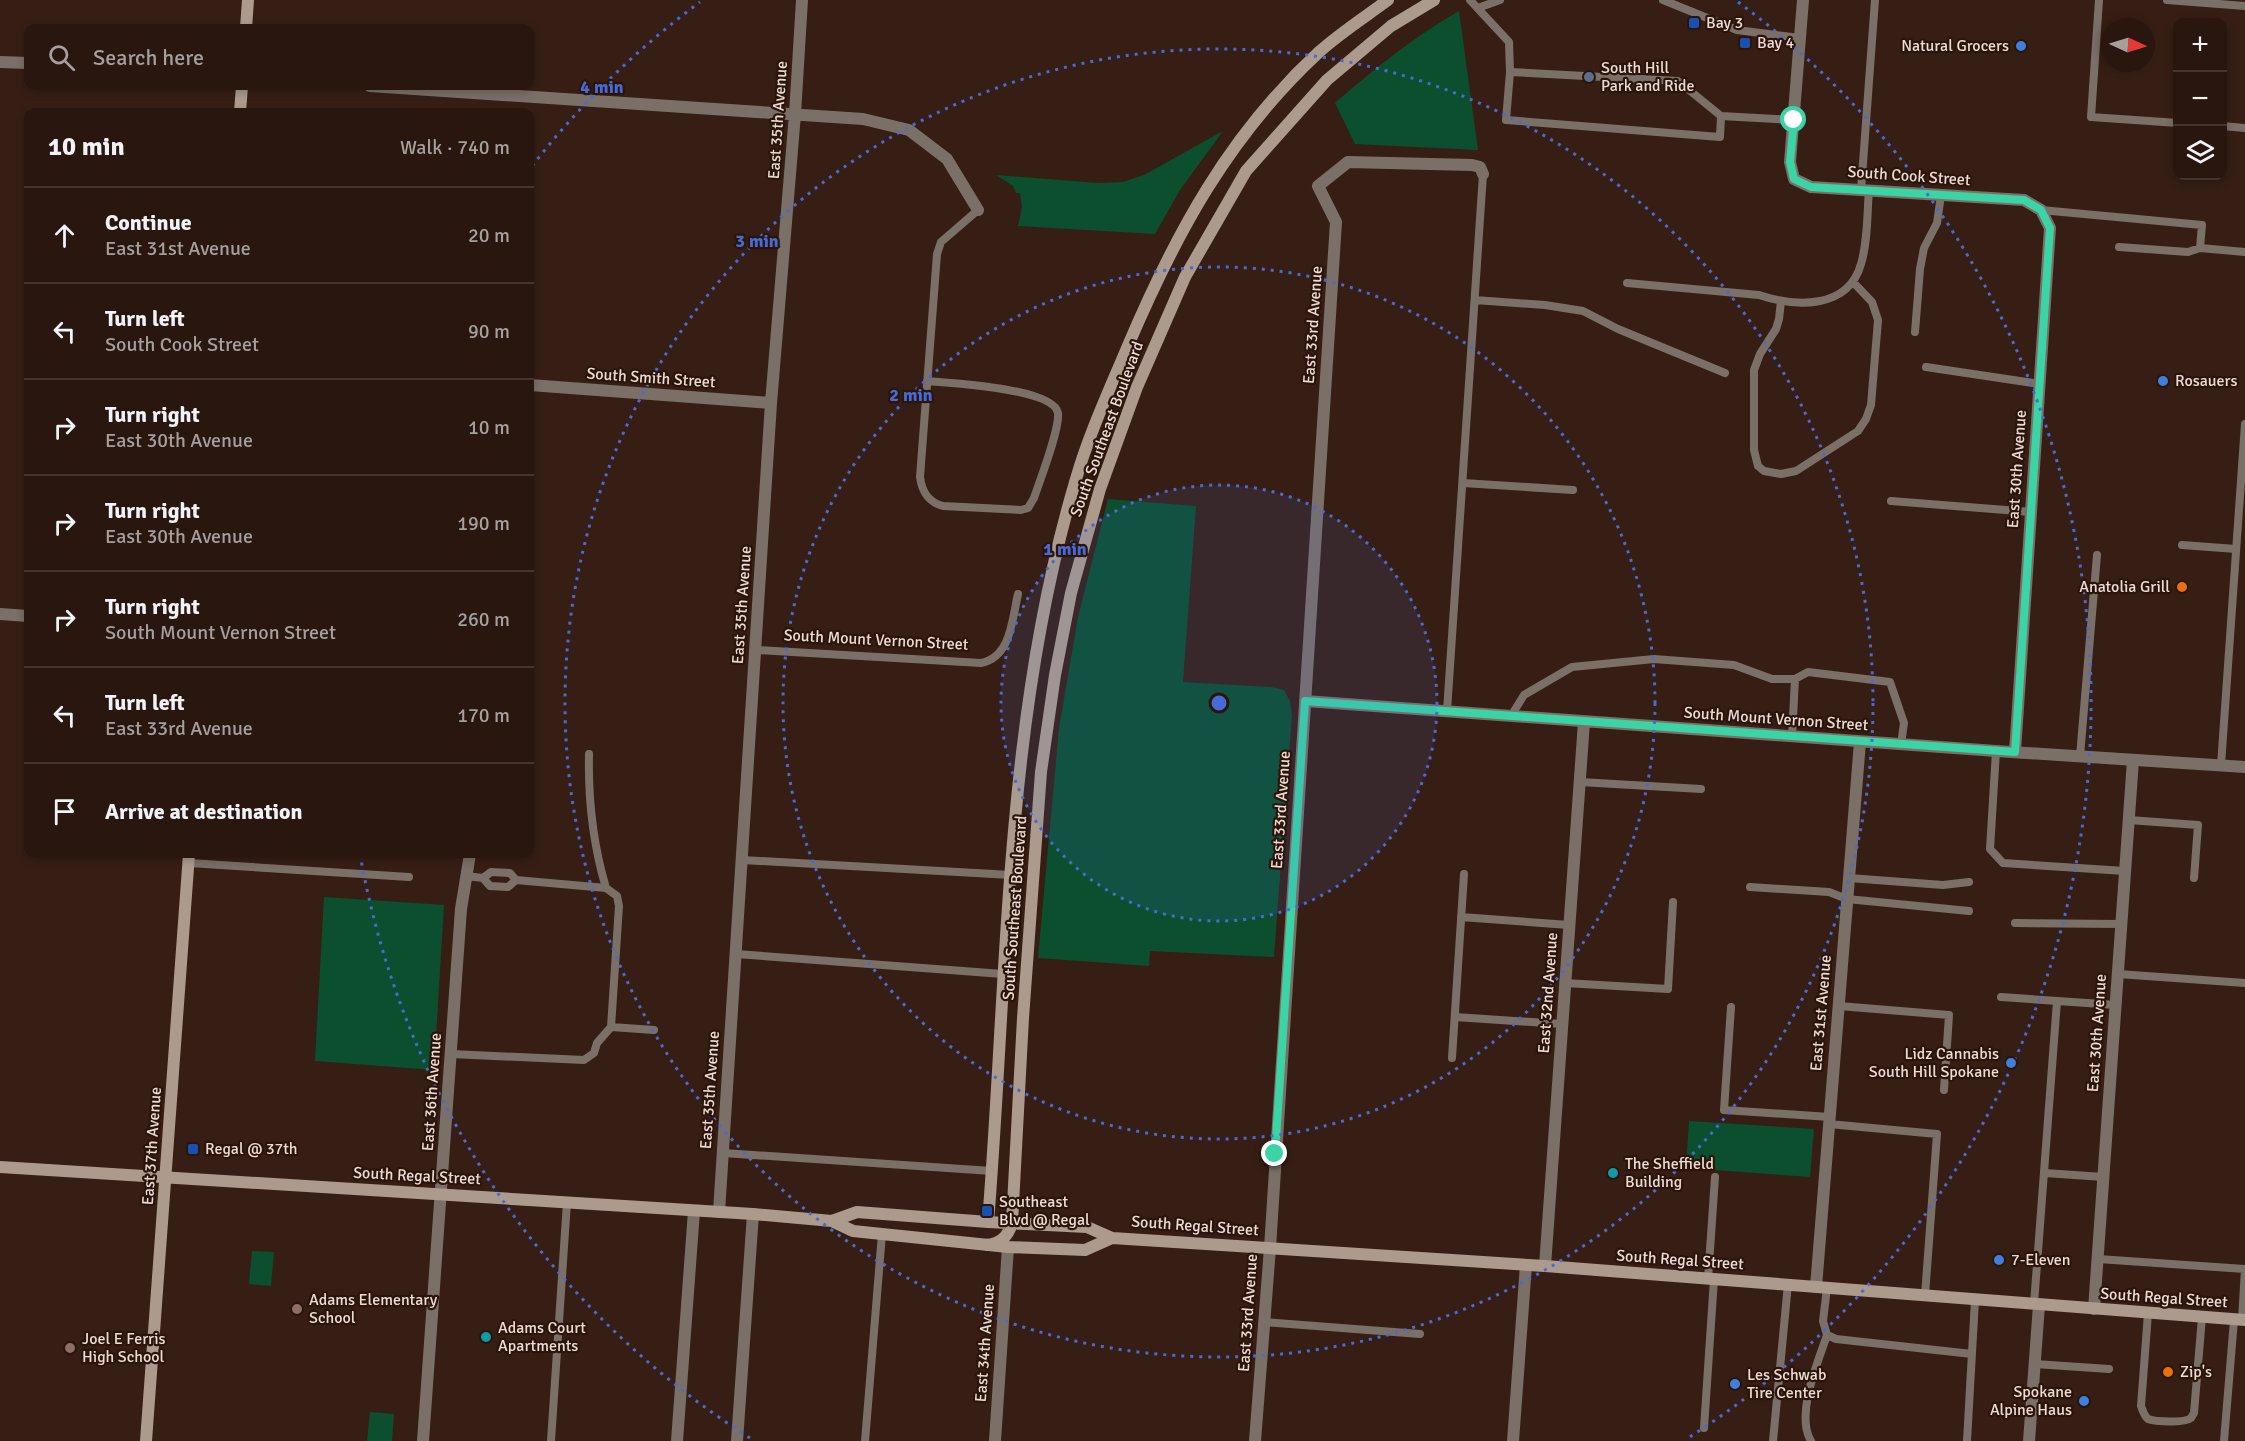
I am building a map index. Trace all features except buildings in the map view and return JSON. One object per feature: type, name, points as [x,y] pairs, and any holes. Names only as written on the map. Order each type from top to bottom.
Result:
[{"type":"main road","points":[[246,24],[248,0]]},
{"type":"main road","name":"South Southeast Boulevard","points":[[988,1222],[1003,974],[1021,751],[1037,642],[1053,566],[1077,476],[1143,311],[1188,218],[1222,164],[1262,110],[1320,51],[1388,0]]},
{"type":"main road","name":"South Southeast Boulevard","points":[[1012,1223],[1023,1018],[1041,772],[1055,675],[1071,593],[1100,489],[1137,387],[1185,278],[1246,171],[1327,80],[1391,26],[1434,0]]},
{"type":"main road","points":[[240,108],[242,90]]},
{"type":"main road","name":"East 37th Avenue","points":[[147,1441],[189,858]]},
{"type":"main road","name":"South Regal Street","points":[[0,1167],[719,1212],[832,1221],[853,1231],[986,1245],[1007,1242],[1042,1248],[1085,1250],[1112,1238]]},
{"type":"main road","name":"South Regal Street","points":[[832,1221],[857,1212],[1087,1227],[1112,1238],[1545,1266],[2240,1320]]},
{"type":"main road","points":[[988,1222],[993,1230],[1007,1242],[1012,1223]]},
{"type":"street","name":"East 35th Avenue","points":[[719,1212],[771,404],[802,0]]},
{"type":"street","points":[[1794,120],[1803,0]]},
{"type":"street","points":[[0,62],[24,63]]},
{"type":"street","points":[[431,90],[863,119],[909,130],[947,159],[978,210]]},
{"type":"street","name":"South Cook Street","points":[[1794,120],[1790,162],[1794,179],[1811,187],[2024,200],[2041,210]]},
{"type":"street","name":"East 33rd Avenue","points":[[1255,1441],[1270,1248],[1336,222],[1318,186],[1348,162],[1472,165],[1480,167],[1483,174]]},
{"type":"street","name":"East 30th Avenue","points":[[2015,752],[2050,228],[2041,210]]},
{"type":"street","name":"South Smith Street","points":[[534,385],[771,404]]},
{"type":"street","points":[[0,614],[24,616]]},
{"type":"street","name":"South Mount Vernon Street","points":[[1305,701],[1860,742],[2245,767]]},
{"type":"street","name":"East 32nd Avenue","points":[[1545,1266],[1584,722]]},
{"type":"street","name":"East 31st Avenue","points":[[1821,1287],[1829,1120],[1860,742]]},
{"type":"street","name":"East 30th Avenue","points":[[2094,1309],[2133,759]]},
{"type":"street","name":"East 36th Avenue","points":[[423,1441],[451,1054],[469,858]]},
{"type":"street","points":[[677,1441],[694,1211]]},
{"type":"street","points":[[737,1441],[753,1215]]},
{"type":"street","name":"East 34th Avenue","points":[[995,1441],[1007,1242]]},
{"type":"street","points":[[1513,1441],[1526,1265]]},
{"type":"street","points":[[2028,1441],[2035,1364],[2037,1304]]},
{"type":"lane","points":[[1470,0],[1509,42],[1510,72],[1506,120],[1720,137],[1721,116]]},
{"type":"lane","points":[[1478,8],[1500,0]]},
{"type":"lane","points":[[1663,0],[1737,30],[1800,38]]},
{"type":"lane","points":[[1627,283],[1759,295],[1781,301],[1807,304],[1823,302],[1853,282],[1863,256],[1875,0]]},
{"type":"lane","points":[[2099,0],[2091,117],[2173,123]]},
{"type":"lane","points":[[2166,0],[2245,6]]},
{"type":"lane","points":[[1510,72],[1678,81],[1721,116],[1794,120]]},
{"type":"lane","points":[[2227,126],[2245,128]]},
{"type":"lane","points":[[1447,711],[1483,174]]},
{"type":"lane","points":[[1916,332],[1920,269],[1924,248],[1936,223],[1941,195]]},
{"type":"lane","points":[[927,381],[1008,390],[1048,401],[1058,410],[1057,424],[1034,498],[1028,508],[1021,510],[943,506],[927,497],[921,487],[920,477],[927,381],[937,254],[941,242],[978,210]]},
{"type":"lane","points":[[2041,210],[2202,225],[2200,248]]},
{"type":"lane","points":[[2120,247],[2188,252],[2200,248],[2245,252]]},
{"type":"lane","points":[[1781,301],[1776,329],[1760,354],[1754,370],[1754,450],[1758,466],[1764,471],[1781,474],[1796,471],[1858,431],[1866,420],[1871,405],[1878,320],[1872,302],[1853,282]]},
{"type":"lane","points":[[1475,300],[1545,305],[1583,311],[1618,329],[1725,373]]},
{"type":"lane","points":[[1926,367],[2040,384]]},
{"type":"lane","points":[[2221,765],[2245,424]]},
{"type":"lane","points":[[1463,483],[1573,490]]},
{"type":"lane","points":[[1891,501],[2031,512]]},
{"type":"lane","points":[[2181,545],[2236,549]]},
{"type":"lane","points":[[2080,756],[2097,555]]},
{"type":"lane","name":"South Mount Vernon Street","points":[[756,650],[981,663],[991,661],[1001,653],[1007,642],[1018,594]]},
{"type":"lane","points":[[1510,716],[1524,694],[1572,667],[1654,659],[1734,665],[1772,679],[1795,679],[1809,672],[1890,682],[1904,723],[1901,744]]},
{"type":"lane","points":[[1791,737],[1795,679]]},
{"type":"lane","points":[[1996,751],[1990,849],[2003,863],[2125,871]]},
{"type":"lane","points":[[590,754],[589,787],[596,856],[606,888]]},
{"type":"lane","points":[[1580,782],[1701,789]]},
{"type":"lane","points":[[2129,820],[2198,825],[2194,878]]},
{"type":"lane","points":[[189,858],[409,877]]},
{"type":"lane","points":[[742,860],[1011,875]]},
{"type":"lane","points":[[451,1054],[584,1060],[594,1053],[597,1043],[611,1027],[620,906],[616,896],[606,888],[516,880],[510,873],[491,872],[483,878]]},
{"type":"lane","points":[[1452,1058],[1464,874]]},
{"type":"lane","points":[[466,876],[483,878],[490,886],[508,887],[516,880]]},
{"type":"lane","points":[[1849,878],[1943,885],[1969,882]]},
{"type":"lane","points":[[1750,887],[1829,892],[1847,899],[1969,911]]},
{"type":"lane","points":[[1565,983],[1668,989],[1673,902]]},
{"type":"lane","points":[[1461,917],[1569,925]]},
{"type":"lane","points":[[2015,923],[2121,924]]},
{"type":"lane","points":[[736,954],[1003,974]]},
{"type":"lane","points":[[2118,974],[2245,983]]},
{"type":"lane","points":[[2001,997],[2116,1005]]},
{"type":"lane","points":[[2037,1304],[2057,1001]]},
{"type":"lane","points":[[1731,1006],[1724,1110],[1829,1120],[1937,1134],[1925,1295]]},
{"type":"lane","points":[[1839,1006],[1949,1015],[1944,1090]]},
{"type":"lane","points":[[1455,1017],[1562,1024]]},
{"type":"lane","points":[[611,1027],[654,1030]]},
{"type":"lane","points":[[723,1153],[992,1171]]},
{"type":"lane","points":[[2045,1173],[2103,1178]]},
{"type":"lane","points":[[1704,1428],[1715,1177]]},
{"type":"lane","points":[[551,1441],[567,1202]]},
{"type":"lane","points":[[865,1441],[882,1234]]},
{"type":"lane","points":[[2098,1259],[2245,1268],[2224,1441]]},
{"type":"lane","points":[[1773,1441],[1788,1284]]},
{"type":"lane","points":[[1811,1441],[1805,1432],[1807,1408],[1827,1335],[1823,1321],[1821,1287]]},
{"type":"lane","points":[[1967,1441],[1975,1300]]},
{"type":"lane","points":[[2148,1313],[2141,1406],[2149,1419],[2183,1422],[2191,1418],[2194,1413],[2202,1317]]},
{"type":"lane","points":[[1264,1322],[1420,1334]]},
{"type":"lane","points":[[1827,1335],[1836,1339],[1972,1354]]},
{"type":"lane","points":[[2035,1364],[2109,1369]]},
{"type":"green space","points":[[1459,11],[1478,150],[1355,144],[1335,103],[1395,54]]},
{"type":"green space","points":[[1223,131],[1180,190],[1155,234],[1018,226],[1022,207],[1020,193],[1016,193],[1013,186],[996,175],[1098,183],[1123,182],[1144,175]]},
{"type":"green space","points":[[1108,499],[1196,506],[1183,682],[1271,687],[1284,690],[1290,701],[1292,716],[1274,957],[1150,951],[1149,966],[1038,958],[1059,728],[1078,617]]},
{"type":"green space","points":[[324,897],[444,905],[434,1070],[315,1061]]},
{"type":"green space","points":[[1689,1121],[1814,1129],[1810,1177],[1686,1168]]},
{"type":"green space","points":[[252,1251],[274,1252],[271,1286],[249,1284]]},
{"type":"green space","points":[[370,1412],[394,1414],[392,1441],[367,1441]]},
{"type":"place","name":"Bay 3","points":[[1694,23]]},
{"type":"place","name":"Bay 4","points":[[1745,43]]},
{"type":"place","name":"Natural Grocers","points":[[2021,46]]},
{"type":"place","name":"South Hill Park and Ride","points":[[1589,77]]},
{"type":"place","name":"Rosauers","points":[[2163,381]]},
{"type":"place","name":"Anatolia Grill","points":[[2182,587]]},
{"type":"place","name":"Lidz Cannabis South Hill Spokane","points":[[2011,1063]]},
{"type":"place","name":"Regal @ 37th","points":[[193,1149]]},
{"type":"place","name":"The Sheffield Building","points":[[1613,1173]]},
{"type":"place","name":"Southeast Blvd @ Regal","points":[[987,1211]]},
{"type":"place","name":"7-Eleven","points":[[1999,1260]]},
{"type":"place","name":"Adams Elementary School","points":[[297,1309]]},
{"type":"place","name":"Adams Court Apartments","points":[[486,1337]]},
{"type":"place","name":"Joel E Ferris High School","points":[[70,1348]]},
{"type":"place","name":"Zip's","points":[[2168,1372]]},
{"type":"place","name":"Les Schwab Tire Center","points":[[1735,1384]]},
{"type":"place","name":"Spokane Alpine Haus","points":[[2084,1401]]},
{"type":"route","points":[[1275,1154],[1305,701],[2015,752],[2050,228],[2041,210],[2024,200],[1811,187],[1794,179],[1790,162],[1794,120]]}]
